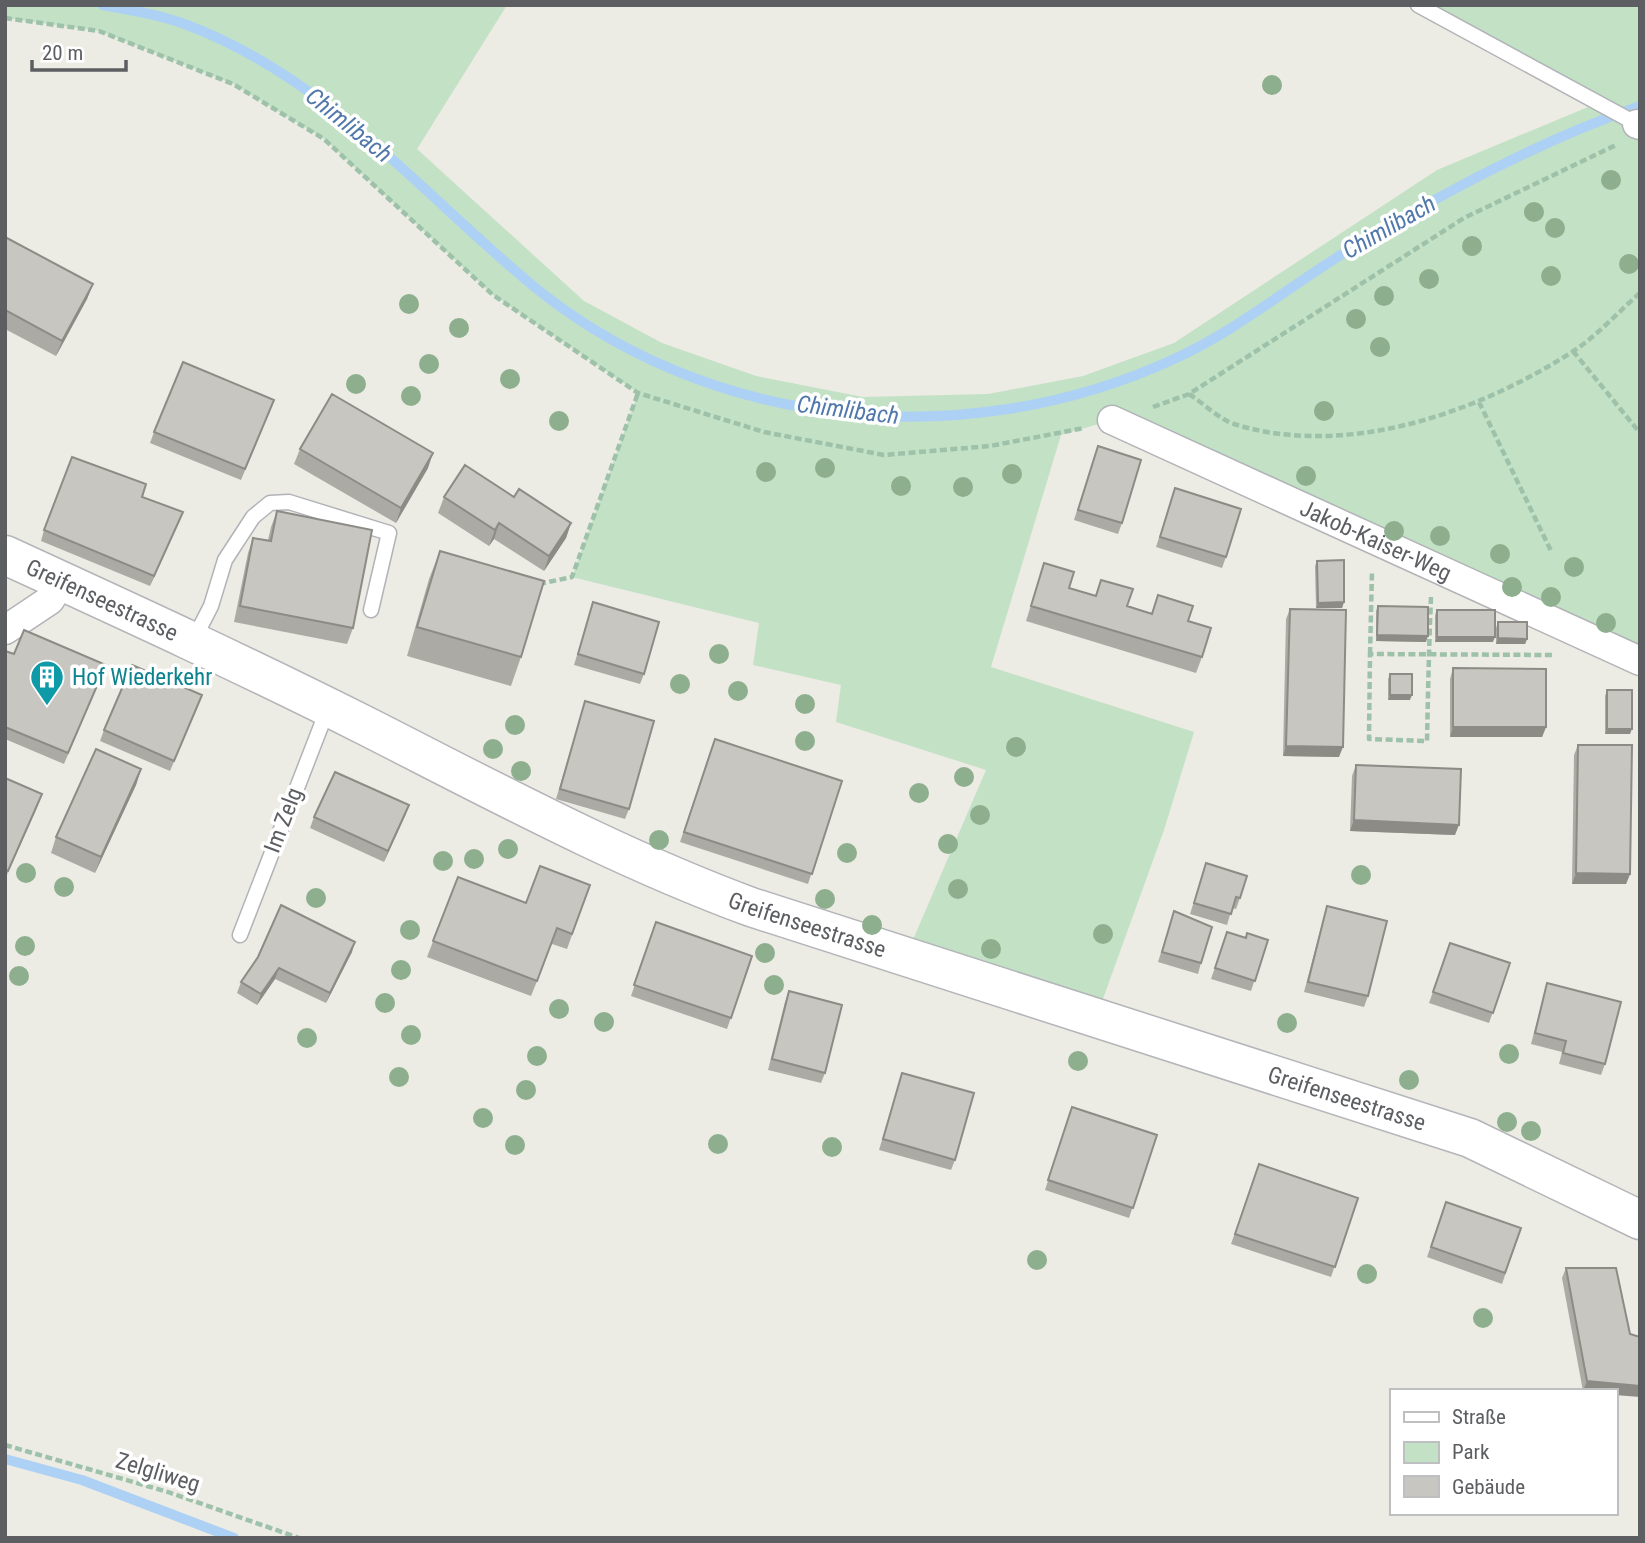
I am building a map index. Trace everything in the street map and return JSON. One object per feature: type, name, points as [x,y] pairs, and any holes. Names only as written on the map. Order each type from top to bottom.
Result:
[{"type":"street","name":"Jakob-Kaiser-Weg","points":[[1112,420],[1640,661]]},
{"type":"street","name":"Greifenseestrasse","points":[[5,555],[328,707],[627,858],[687,884],[751,907],[1470,1138],[1640,1220]]},
{"type":"street","points":[[5,630],[50,600],[62,581]]},
{"type":"lane","points":[[1418,5],[1601,102],[1635,130]]},
{"type":"lane","points":[[192,644],[211,606],[225,560],[253,517],[270,503],[289,502],[389,533],[371,610]]},
{"type":"lane","name":"Im Zelg","points":[[240,934],[328,707]]},
{"type":"path","points":[[5,18],[99,31],[233,84],[324,139],[493,295],[638,393],[764,432],[884,455],[1002,444],[1060,435],[1189,394],[1464,218],[1635,130]]},
{"type":"path","points":[[1189,394],[1232,423],[1302,435],[1387,431],[1479,402],[1573,351],[1640,293]]},
{"type":"path","points":[[1573,351],[1640,433]]},
{"type":"path","points":[[534,584],[572,577],[638,393]]},
{"type":"path","points":[[1479,402],[1552,553]]},
{"type":"path","points":[[1372,539],[1369,739],[1427,741],[1430,631]]},
{"type":"path","points":[[1370,654],[1562,655]]},
{"type":"path","name":"Zelgliweg","points":[[5,1445],[168,1492],[299,1538]]},
{"type":"green space","points":[[5,5],[507,5],[417,149],[584,301],[662,343],[756,376],[863,397],[988,394],[1083,376],[1174,343],[1437,170],[1600,102],[1418,5],[1640,5],[1640,661],[1112,420],[1061,435],[991,667],[1194,732],[1164,830],[1096,1018],[906,956],[986,770],[836,722],[841,685],[753,665],[759,623],[572,577],[638,393],[493,295],[324,139],[233,84],[99,31],[5,18]]},
{"type":"building","points":[[5,237],[93,284],[62,341],[5,310]]},
{"type":"building","points":[[183,362],[274,400],[245,469],[154,432]]},
{"type":"building","points":[[332,394],[433,453],[401,508],[300,449]]},
{"type":"building","points":[[1098,446],[1141,460],[1122,523],[1078,510]]},
{"type":"building","points":[[72,457],[146,484],[142,497],[183,512],[154,576],[44,530]]},
{"type":"building","points":[[465,465],[514,497],[519,489],[571,523],[549,556],[499,523],[495,530],[444,497]]},
{"type":"building","points":[[1175,488],[1241,509],[1226,557],[1160,537]]},
{"type":"building","points":[[277,511],[372,530],[353,628],[240,606],[253,538],[271,541]]},
{"type":"building","points":[[440,551],[544,581],[521,657],[417,627]]},
{"type":"building","points":[[1344,560],[1344,602],[1318,603],[1317,561]]},
{"type":"building","points":[[1044,563],[1074,572],[1069,588],[1096,596],[1101,580],[1133,589],[1127,606],[1152,614],[1158,595],[1193,606],[1188,621],[1211,628],[1202,657],[1031,606]]},
{"type":"building","points":[[593,602],[659,622],[644,674],[578,654]]},
{"type":"building","points":[[1378,606],[1428,607],[1428,636],[1377,635]]},
{"type":"building","points":[[1290,609],[1346,610],[1343,747],[1286,746]]},
{"type":"building","points":[[1437,610],[1495,610],[1495,637],[1437,637]]},
{"type":"building","points":[[1498,622],[1527,622],[1527,639],[1498,638]]},
{"type":"building","name":"Hof Wiederkehr","points":[[24,630],[106,665],[68,753],[5,727],[5,651],[14,654]]},
{"type":"building","points":[[132,665],[202,695],[174,761],[104,730]]},
{"type":"building","points":[[1453,668],[1546,669],[1546,727],[1453,727]]},
{"type":"building","points":[[1390,674],[1412,674],[1412,695],[1390,695]]},
{"type":"building","points":[[1607,690],[1632,690],[1632,729],[1607,729]]},
{"type":"building","points":[[585,701],[654,721],[629,809],[560,789]]},
{"type":"building","points":[[715,739],[842,781],[812,874],[684,832]]},
{"type":"building","points":[[1578,745],[1632,745],[1630,874],[1576,873]]},
{"type":"building","points":[[96,749],[141,769],[101,857],[56,837]]},
{"type":"building","points":[[1356,765],[1461,769],[1459,825],[1354,820]]},
{"type":"building","points":[[335,772],[409,805],[388,851],[314,817]]},
{"type":"building","points":[[5,778],[42,794],[8,871],[5,870]]},
{"type":"building","points":[[1206,863],[1247,876],[1231,914],[1194,903]]},
{"type":"building","points":[[540,866],[590,885],[572,934],[557,928],[537,981],[433,941],[458,877],[526,903]]},
{"type":"building","points":[[281,905],[355,942],[330,993],[279,968],[261,994],[241,982],[258,957]]},
{"type":"building","points":[[1327,906],[1387,921],[1368,996],[1308,982]]},
{"type":"building","points":[[1174,911],[1212,927],[1201,963],[1162,952]]},
{"type":"building","points":[[656,922],[752,956],[731,1018],[634,985]]},
{"type":"building","points":[[1227,932],[1246,938],[1247,933],[1268,940],[1255,981],[1215,968]]},
{"type":"building","points":[[1450,943],[1510,963],[1493,1013],[1433,992]]},
{"type":"building","points":[[1547,983],[1621,1002],[1605,1064],[1563,1053],[1566,1041],[1535,1033]]},
{"type":"building","points":[[789,991],[842,1005],[825,1073],[772,1059]]},
{"type":"building","points":[[902,1073],[974,1093],[955,1160],[883,1139]]},
{"type":"building","points":[[1072,1107],[1157,1135],[1133,1208],[1048,1180]]},
{"type":"building","points":[[1259,1164],[1358,1198],[1335,1267],[1235,1234]]},
{"type":"building","points":[[1446,1202],[1521,1228],[1505,1273],[1431,1247]]},
{"type":"building","points":[[1566,1268],[1616,1268],[1630,1334],[1640,1337],[1640,1386],[1587,1381]]},
{"type":"waterway","name":"Chimlibach","points":[[102,5],[187,25],[236,47],[282,74],[326,104],[367,138],[526,280],[596,331],[673,370],[754,397],[838,412],[924,416],[1010,409],[1093,390],[1174,359],[1219,336],[1323,266],[1451,191],[1525,153],[1640,106]]},
{"type":"waterway","points":[[5,1459],[82,1480],[234,1538]]},
{"type":"place","name":"Hof Wiederkehr","points":[[47,707]]}]
